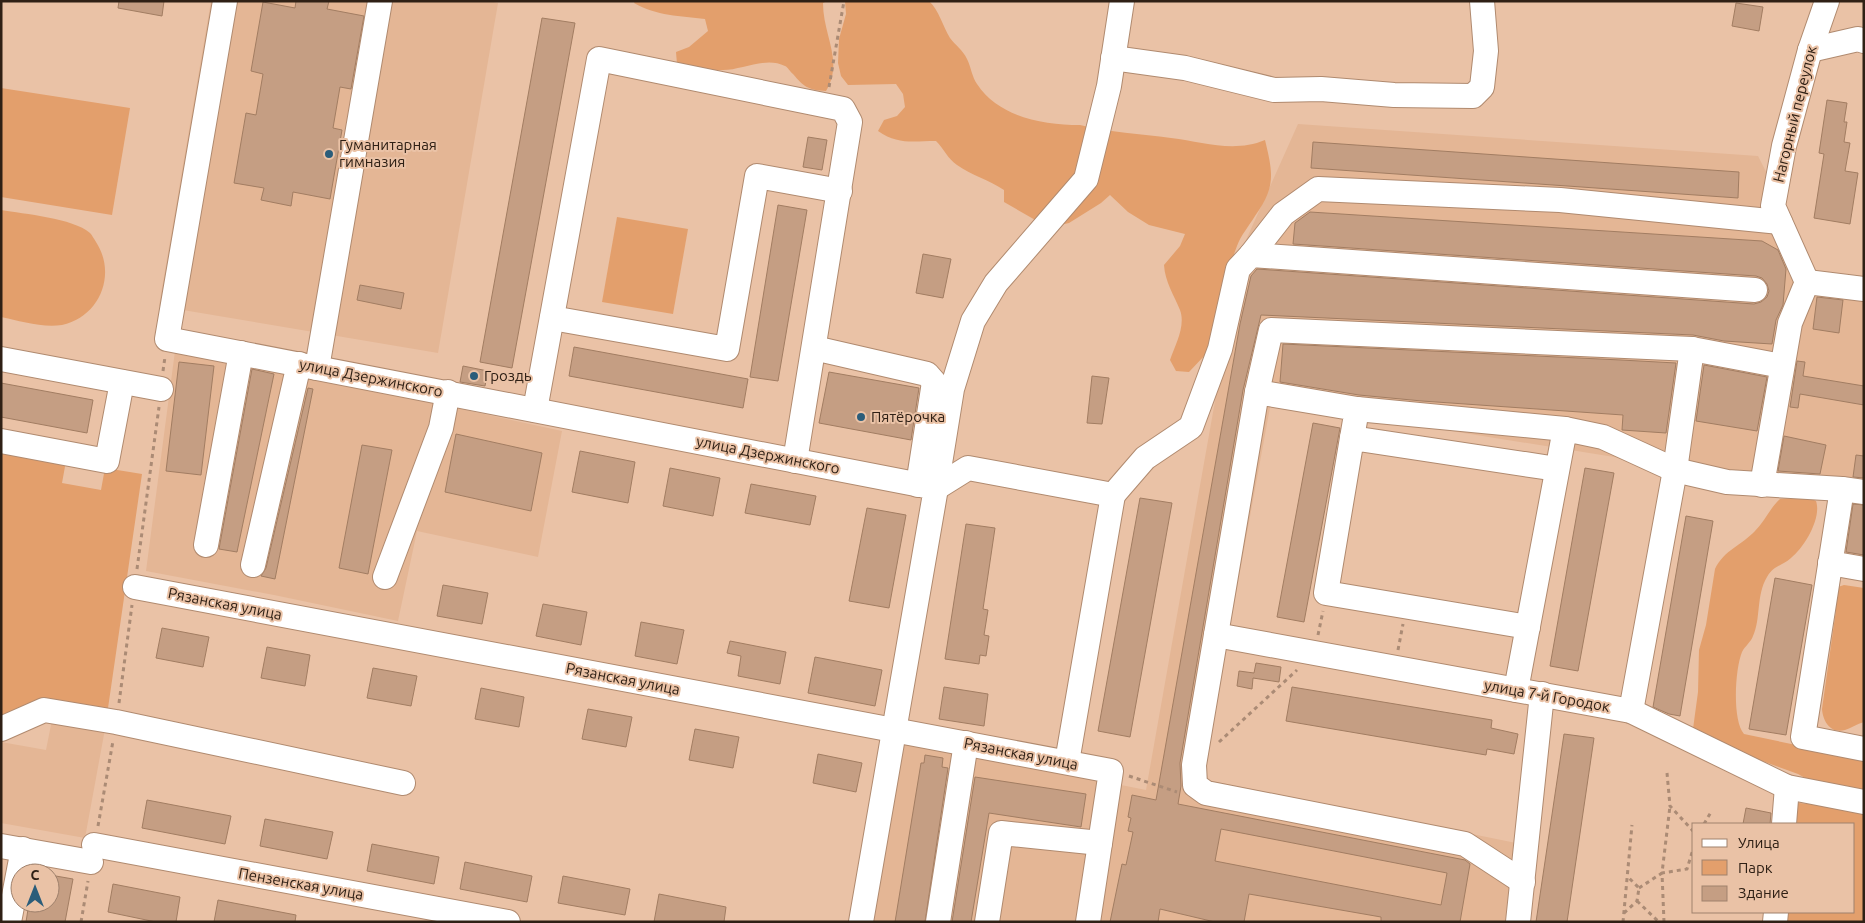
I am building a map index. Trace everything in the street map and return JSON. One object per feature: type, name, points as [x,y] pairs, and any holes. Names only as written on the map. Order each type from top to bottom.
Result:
[{"type":"street","points":[[167,339],[225,1]]},
{"type":"street","points":[[253,565],[308,366],[380,1]]},
{"type":"street","points":[[927,486],[952,388],[973,321],[996,283],[1086,180],[1109,86],[1122,1]]},
{"type":"street","points":[[1114,52],[1274,90],[1321,89],[1394,95],[1473,96],[1482,87],[1486,51],[1482,1]]},
{"type":"street","name":"Нагорный переулок","points":[[1807,282],[1773,206],[1784,146],[1810,50],[1827,1]]},
{"type":"street","points":[[1810,50],[1858,39],[1864,41]]},
{"type":"street","points":[[535,410],[599,59],[843,109],[850,122],[795,461]]},
{"type":"street","points":[[552,318],[727,349],[757,176],[840,191]]},
{"type":"street","points":[[1067,762],[1113,495],[1145,458],[1191,426],[1220,349],[1238,269],[1283,214],[1318,189],[1560,200],[1780,222]]},
{"type":"street","points":[[1250,255],[1755,290]]},
{"type":"street","points":[[1762,484],[1790,322],[1807,282],[1864,289]]},
{"type":"street","points":[[1522,882],[1465,844],[1206,793],[1194,775],[1257,392],[1271,330],[1692,349],[1782,366]]},
{"type":"street","name":"улица Дзержинского","points":[[167,339],[927,486]]},
{"type":"street","points":[[814,348],[927,374],[934,382],[927,486],[895,730],[860,922]]},
{"type":"street","points":[[1631,711],[1675,470],[1692,349]]},
{"type":"street","points":[[206,545],[241,353]]},
{"type":"street","points":[[1,359],[161,389]]},
{"type":"street","points":[[1,441],[107,461],[122,382]]},
{"type":"street","points":[[385,577],[441,428],[448,392]]},
{"type":"street","points":[[1257,392],[1357,408],[1565,429],[1603,437],[1675,470],[1727,482],[1853,491],[1830,563],[1803,737],[1864,749]]},
{"type":"street","points":[[1357,408],[1326,594],[1528,627]]},
{"type":"street","points":[[1516,690],[1565,429]]},
{"type":"street","points":[[1352,438],[1557,469]]},
{"type":"street","points":[[927,486],[968,468],[1113,495]]},
{"type":"street","points":[[1830,563],[1864,569]]},
{"type":"street","name":"Рязанская улица","points":[[135,587],[1111,771]]},
{"type":"street","name":"улица 7-й Городок","points":[[1216,635],[1631,711],[1787,787],[1864,802]]},
{"type":"street","points":[[1518,922],[1542,694]]},
{"type":"street","points":[[1,729],[44,710],[116,722],[403,783]]},
{"type":"street","points":[[938,922],[966,743]]},
{"type":"street","points":[[1088,922],[1111,771]]},
{"type":"street","points":[[1784,823],[1787,787]]},
{"type":"street","points":[[987,922],[1001,833],[1100,842]]},
{"type":"street","points":[[9,922],[12,848]]},
{"type":"street","name":"Пензенская улица","points":[[12,848],[93,854],[508,922]]},
{"type":"path","points":[[825,105],[844,1]]},
{"type":"path","points":[[81,922],[116,722],[167,339]]},
{"type":"path","points":[[1111,771],[1176,792],[1315,654],[1326,594]]},
{"type":"path","points":[[1395,669],[1406,606]]},
{"type":"path","points":[[1664,922],[1662,873],[1670,806],[1667,773]]},
{"type":"path","points":[[1670,806],[1692,830]]},
{"type":"path","points":[[1705,823],[1712,812]]},
{"type":"path","points":[[1623,922],[1632,825]]},
{"type":"path","points":[[1624,913],[1637,901],[1639,888],[1662,873],[1687,869],[1692,853]]},
{"type":"path","points":[[1627,876],[1639,888]]},
{"type":"path","points":[[1637,901],[1659,922]]},
{"type":"shaded area","name":"Гуманитарная гимназия","points":[[211,1],[489,1],[498,3],[438,353],[159,306]]},
{"type":"shaded area","points":[[1298,124],[1758,156],[1818,274],[1864,279],[1864,575],[1819,567],[1832,492],[1271,402],[1202,779],[1516,843],[1505,922],[872,922],[905,742],[1146,790],[1242,249]]},
{"type":"shaded area","points":[[175,351],[319,378],[562,431],[538,557],[417,531],[398,621],[146,571]]},
{"type":"shaded area","points":[[52,720],[105,729],[85,838],[1,823],[1,742],[46,750]]},
{"type":"green space","points":[[635,1],[827,1],[823,3],[833,59],[831,80],[826,91],[820,91],[807,87],[786,67],[778,63],[770,62],[717,70],[700,69],[677,64],[676,52],[689,47],[708,31],[705,19],[651,11],[634,3]]},
{"type":"green space","points":[[845,1],[929,1],[936,9],[950,38],[965,56],[977,84],[997,104],[1022,117],[1051,123],[1080,125],[1218,145],[1242,146],[1265,140],[1271,171],[1270,188],[1262,206],[1237,246],[1226,282],[1212,343],[1206,354],[1189,372],[1176,371],[1170,360],[1182,322],[1180,310],[1168,283],[1164,265],[1180,246],[1185,234],[1149,225],[1128,212],[1110,195],[1101,203],[1069,223],[1056,226],[1044,225],[1004,202],[1004,190],[957,165],[936,141],[913,142],[899,140],[878,131],[884,120],[897,116],[905,107],[903,94],[896,84],[848,85],[841,76],[838,63],[839,39],[846,14]]},
{"type":"green space","points":[[1,88],[130,108],[112,215],[1,197]]},
{"type":"green space","points":[[1,210],[60,220],[82,228],[91,234],[102,254],[105,267],[101,292],[95,304],[86,313],[75,320],[54,326],[31,324],[1,317]]},
{"type":"green space","points":[[617,217],[688,229],[673,314],[602,302]]},
{"type":"green space","points":[[1,449],[66,461],[62,483],[101,490],[105,468],[142,474],[107,715],[1,721]]},
{"type":"green space","points":[[1810,498],[1816,501],[1816,516],[1811,532],[1801,547],[1788,561],[1772,570],[1761,591],[1757,622],[1752,638],[1742,652],[1736,682],[1736,706],[1740,727],[1744,734],[1864,756],[1864,796],[1816,784],[1798,774],[1746,755],[1693,729],[1698,692],[1699,650],[1706,625],[1715,569],[1728,552],[1755,531],[1780,499]]},
{"type":"green space","points":[[1844,585],[1864,588],[1864,722],[1840,731],[1828,726],[1822,709],[1836,610],[1833,599],[1838,587]]},
{"type":"green space","points":[[1799,803],[1864,810],[1864,922],[1783,922],[1784,913],[1855,913],[1855,823],[1792,823],[1793,805]]},
{"type":"building","points":[[119,1],[164,1],[162,16],[118,8]]},
{"type":"building","points":[[296,1],[329,1],[327,9],[364,16],[351,89],[340,87],[333,128],[342,130],[330,199],[293,192],[291,206],[261,200],[264,188],[234,183],[246,113],[256,115],[263,74],[251,71],[263,2],[295,8]]},
{"type":"building","points":[[1736,3],[1763,7],[1759,31],[1732,26]]},
{"type":"building","points":[[542,18],[575,23],[512,368],[480,362]]},
{"type":"building","points":[[1827,100],[1847,103],[1844,122],[1847,122],[1844,142],[1850,143],[1845,171],[1858,173],[1850,224],[1814,218],[1824,154],[1819,153]]},
{"type":"building","points":[[808,137],[827,140],[822,170],[803,167]]},
{"type":"building","points":[[1313,142],[1739,172],[1738,198],[1311,168]]},
{"type":"building","points":[[778,205],[807,210],[778,381],[750,377]]},
{"type":"building","points":[[1310,212],[1762,241],[1778,250],[1786,269],[1783,305],[1776,320],[1772,344],[1724,341],[1693,335],[1261,315],[1243,390],[1180,763],[1181,786],[1178,804],[1465,860],[1470,864],[1460,922],[1381,922],[1381,917],[1249,894],[1244,922],[1215,922],[1160,909],[1158,922],[1110,922],[1122,864],[1126,865],[1133,832],[1128,831],[1131,818],[1128,817],[1132,795],[1156,800],[1240,324],[1251,276],[1257,269],[1754,304],[1761,302],[1767,297],[1769,291],[1767,284],[1762,278],[1756,276],[1293,244],[1295,223]],"holes":[[[1221,829],[1447,873],[1441,905],[1215,861]]]},
{"type":"building","points":[[923,254],[951,259],[943,298],[916,293]]},
{"type":"building","points":[[360,285],[404,293],[401,309],[357,300]]},
{"type":"building","points":[[1817,297],[1843,300],[1839,333],[1813,329]]},
{"type":"building","points":[[1283,344],[1676,363],[1666,433],[1622,430],[1623,415],[1359,395],[1280,382]]},
{"type":"building","points":[[574,347],[748,379],[743,408],[569,376]]},
{"type":"building","points":[[1797,361],[1805,362],[1803,376],[1864,386],[1864,405],[1800,394],[1798,408],[1790,407]]},
{"type":"building","points":[[179,362],[214,366],[201,475],[166,471]]},
{"type":"building","points":[[1704,365],[1767,377],[1757,431],[1696,421]]},
{"type":"building","name":"Гроздь","points":[[463,366],[488,371],[485,386],[460,382]]},
{"type":"building","points":[[252,369],[274,374],[237,552],[219,549]]},
{"type":"building","points":[[829,372],[919,388],[911,440],[819,423]]},
{"type":"building","points":[[1092,376],[1109,378],[1102,424],[1087,423]]},
{"type":"building","points":[[1,383],[93,400],[87,433],[1,417]]},
{"type":"building","points":[[308,388],[313,389],[275,579],[261,576],[266,568]]},
{"type":"building","points":[[1313,423],[1340,428],[1304,622],[1277,617]]},
{"type":"building","points":[[456,434],[542,453],[531,511],[445,492]]},
{"type":"building","points":[[1784,436],[1826,445],[1820,474],[1778,471]]},
{"type":"building","points":[[362,445],[392,450],[368,574],[339,568]]},
{"type":"building","points":[[580,451],[635,462],[628,503],[572,492]]},
{"type":"building","points":[[1856,455],[1864,456],[1864,478],[1853,477]]},
{"type":"building","points":[[670,468],[720,478],[713,516],[663,506]]},
{"type":"building","points":[[1585,468],[1614,473],[1578,671],[1550,666]]},
{"type":"building","points":[[751,484],[816,496],[810,525],[745,513]]},
{"type":"building","points":[[1140,498],[1172,503],[1130,737],[1098,731]]},
{"type":"building","points":[[1853,504],[1864,505],[1864,555],[1846,552]]},
{"type":"building","points":[[867,508],[906,515],[889,608],[849,601]]},
{"type":"building","points":[[1686,516],[1713,521],[1680,716],[1669,714],[1653,707]]},
{"type":"building","points":[[966,524],[995,528],[983,609],[988,610],[984,635],[989,636],[986,656],[980,655],[979,664],[945,659]]},
{"type":"building","points":[[1775,578],[1812,585],[1786,735],[1749,729]]},
{"type":"building","points":[[443,585],[488,593],[482,624],[437,616]]},
{"type":"building","points":[[543,604],[587,612],[581,645],[536,636]]},
{"type":"building","points":[[641,622],[684,630],[677,664],[635,656]]},
{"type":"building","points":[[162,628],[209,637],[203,667],[156,658]]},
{"type":"building","points":[[730,641],[786,652],[780,684],[738,676],[741,656],[727,653]]},
{"type":"building","points":[[267,647],[310,655],[305,686],[261,678]]},
{"type":"building","points":[[815,657],[882,670],[875,706],[808,693]]},
{"type":"building","points":[[1256,663],[1281,667],[1279,682],[1253,678],[1252,689],[1237,686],[1239,671],[1254,673]]},
{"type":"building","points":[[373,668],[417,676],[411,706],[367,698]]},
{"type":"building","points":[[944,687],[988,694],[984,726],[939,719]]},
{"type":"building","points":[[1292,687],[1492,720],[1491,728],[1518,734],[1514,754],[1487,749],[1486,755],[1286,721]]},
{"type":"building","points":[[481,688],[524,697],[519,727],[475,719]]},
{"type":"building","points":[[588,709],[632,717],[626,747],[582,739]]},
{"type":"building","points":[[695,729],[739,737],[733,768],[689,760]]},
{"type":"building","points":[[1564,734],[1594,738],[1567,922],[1536,922]]},
{"type":"building","points":[[818,754],[862,763],[856,792],[813,783]]},
{"type":"building","points":[[925,755],[943,758],[942,767],[948,768],[925,922],[895,922],[921,763],[924,763]]},
{"type":"building","points":[[975,777],[1086,794],[1081,827],[989,813],[971,922],[952,922]]},
{"type":"building","points":[[147,800],[231,816],[225,844],[142,828]]},
{"type":"building","points":[[1746,808],[1771,813],[1770,823],[1743,823]]},
{"type":"building","points":[[265,819],[333,832],[327,859],[260,846]]},
{"type":"building","points":[[372,844],[439,857],[434,884],[367,871]]},
{"type":"building","points":[[465,862],[532,876],[527,902],[460,889]]},
{"type":"building","points":[[563,876],[630,889],[625,915],[558,903]]},
{"type":"building","points":[[60,877],[73,879],[65,922],[26,922],[27,913],[60,913]]},
{"type":"building","points":[[113,884],[180,897],[176,922],[156,922],[108,912]]},
{"type":"building","points":[[659,894],[726,907],[724,922],[654,922]]},
{"type":"building","points":[[218,900],[296,915],[295,922],[214,922]]},
{"type":"place","name":"Гуманитарная гимназия","points":[[329,154]]},
{"type":"place","name":"Гроздь","points":[[474,376]]},
{"type":"place","name":"Пятёрочка","points":[[861,417]]}]
